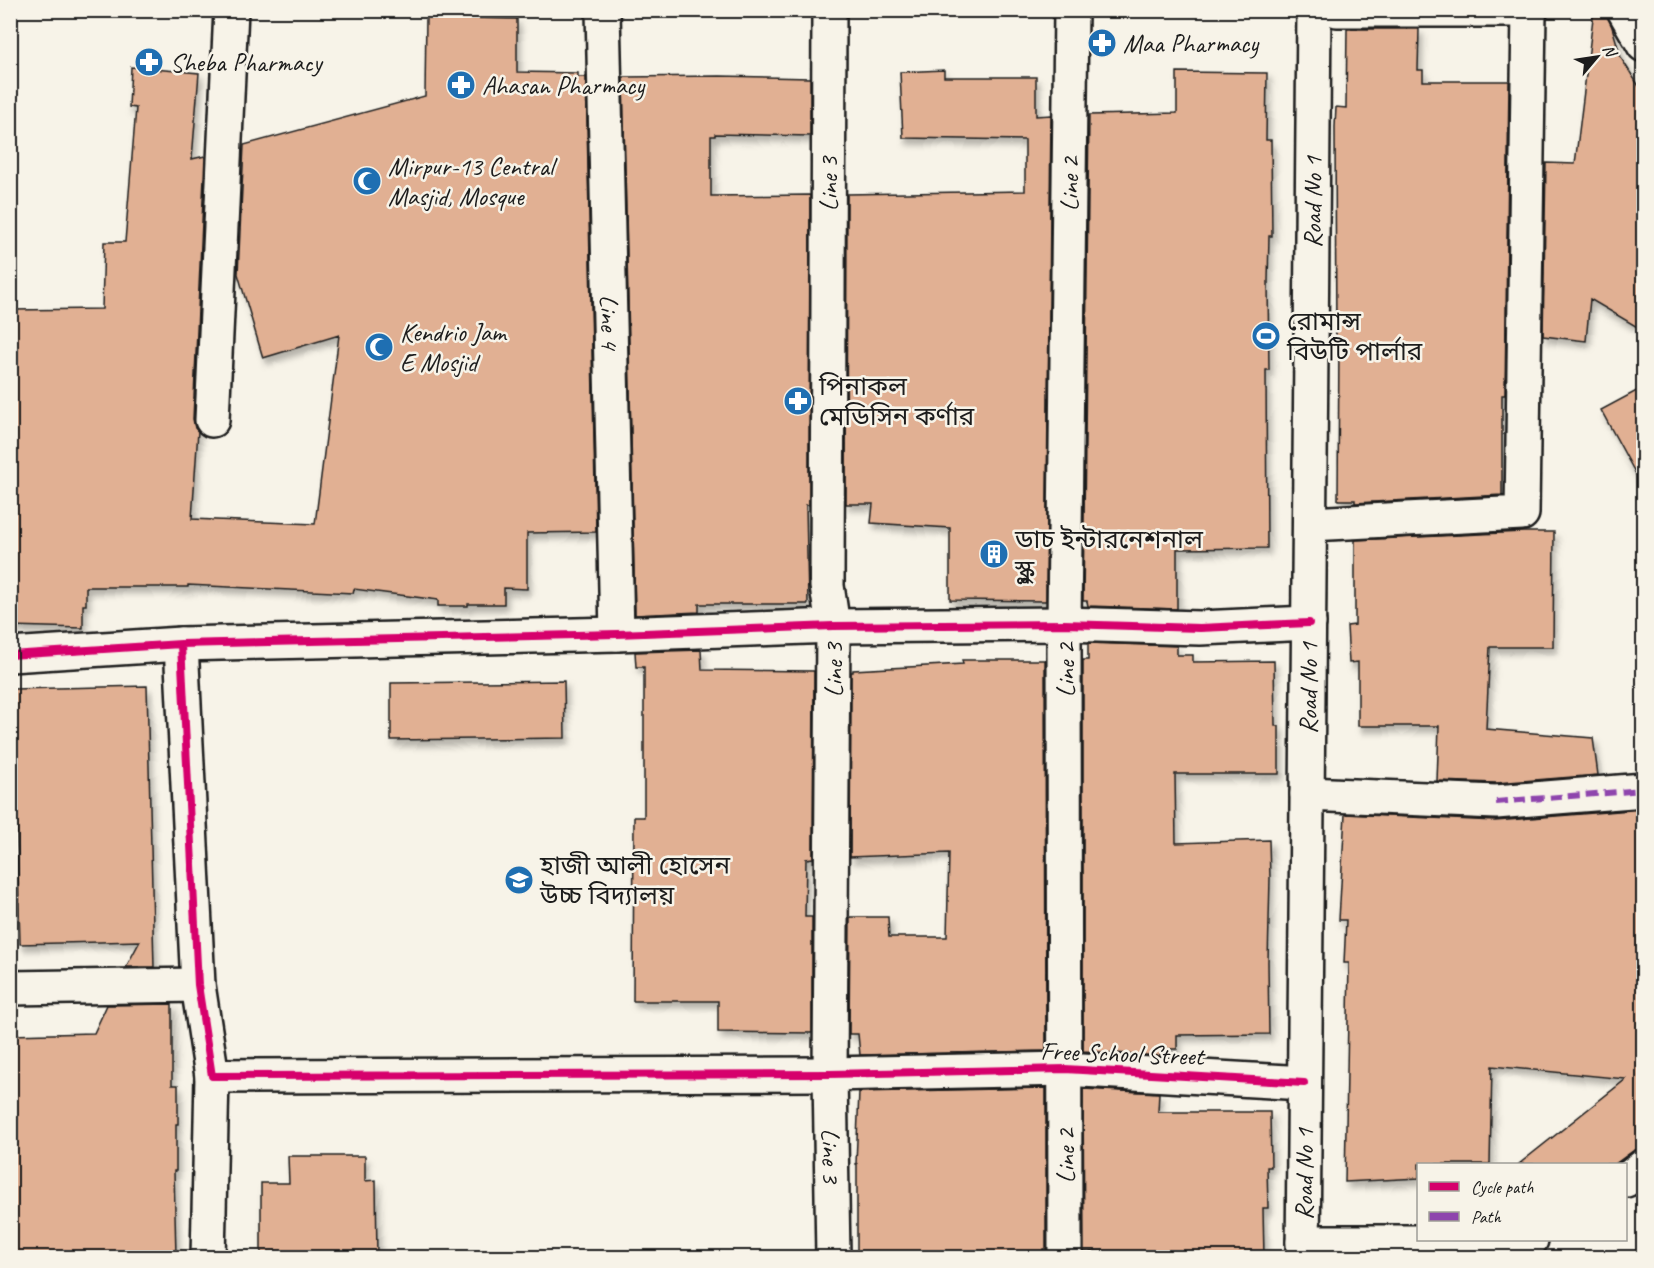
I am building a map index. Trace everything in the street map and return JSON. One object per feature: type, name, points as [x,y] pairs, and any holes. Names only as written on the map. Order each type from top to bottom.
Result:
[{"type":"street","points":[[212,420],[231,10]]},
{"type":"street","name":"Line 4","points":[[603,10],[616,634]]},
{"type":"street","name":"Line 3","points":[[828,10],[827,586],[833,626],[830,1074],[832,1257]]},
{"type":"street","name":"Line 2","points":[[1065,1257],[1064,624],[1071,10]]},
{"type":"street","name":"Road No 1","points":[[1303,1250],[1314,10]]},
{"type":"street","points":[[1310,524],[1522,513],[1530,11],[1337,10]]},
{"type":"street","points":[[1624,10],[1644,45]]},
{"type":"street","points":[[10,656],[181,644],[616,634],[833,626],[1064,624],[1200,628],[1309,623]]},
{"type":"street","points":[[181,644],[198,985],[212,1076],[208,1257]]},
{"type":"street","points":[[1307,794],[1496,802],[1644,790]]},
{"type":"street","points":[[10,988],[198,985]]},
{"type":"street","name":"Free School Street","points":[[212,1076],[830,1074],[1065,1070],[1304,1083]]},
{"type":"street","points":[[1627,1179],[1644,1166]]},
{"type":"street","points":[[1303,1250],[1526,1241]]},
{"type":"building","points":[[1594,10],[1605,10],[1621,58],[1644,94],[1644,331],[1590,299],[1586,341],[1543,336],[1546,163],[1575,164]]},
{"type":"building","points":[[426,17],[517,19],[517,72],[578,73],[578,77],[586,77],[596,532],[527,533],[527,589],[504,588],[504,604],[438,606],[438,600],[354,589],[353,593],[188,585],[188,587],[86,587],[83,628],[10,626],[10,310],[102,309],[104,242],[125,242],[136,108],[129,107],[131,67],[199,73],[192,159],[205,156],[193,419],[198,431],[192,519],[315,524],[339,335],[263,358],[238,274],[244,145],[425,96]]},
{"type":"building","points":[[1347,29],[1419,29],[1418,70],[1423,70],[1423,81],[1509,81],[1502,495],[1355,503],[1355,500],[1338,500],[1339,342],[1336,342],[1335,127],[1336,107],[1346,108]]},
{"type":"building","points":[[944,70],[944,77],[1036,77],[1036,116],[1051,115],[1046,601],[950,600],[950,528],[871,523],[873,504],[846,504],[847,194],[1025,191],[1025,140],[903,138],[900,72]]},
{"type":"building","points":[[1177,72],[1267,73],[1266,140],[1271,140],[1272,236],[1269,236],[1269,370],[1266,370],[1267,548],[1177,549],[1177,609],[1088,606],[1087,601],[1083,601],[1089,115],[1177,113]]},
{"type":"building","points":[[623,77],[810,78],[810,136],[715,134],[711,136],[711,196],[810,195],[809,505],[806,505],[808,604],[699,604],[699,612],[635,615]]},
{"type":"building","points":[[1644,387],[1644,489],[1601,410]]},
{"type":"building","points":[[1554,532],[1553,647],[1490,647],[1486,729],[1593,738],[1598,775],[1496,783],[1437,781],[1439,726],[1358,726],[1358,662],[1349,663],[1347,626],[1355,625],[1355,540]]},
{"type":"building","points":[[1088,643],[1177,646],[1177,655],[1193,655],[1193,662],[1274,661],[1275,726],[1279,726],[1279,774],[1175,774],[1176,843],[1269,840],[1269,1034],[1177,1035],[1177,1049],[1161,1049],[1160,1056],[1083,1051],[1083,660],[1088,660]]},
{"type":"building","points":[[701,650],[702,670],[814,671],[813,858],[806,859],[805,917],[812,917],[812,1033],[718,1032],[718,1001],[633,1001],[634,817],[644,817],[644,667],[636,667],[635,652]]},
{"type":"building","points":[[962,660],[1045,660],[1046,1051],[860,1055],[858,1034],[849,1034],[850,917],[888,917],[889,937],[947,937],[949,853],[850,857],[851,672],[853,670],[963,664]]},
{"type":"building","points":[[564,681],[565,738],[391,740],[391,683]]},
{"type":"building","points":[[147,686],[154,967],[126,967],[140,941],[20,944],[13,689]]},
{"type":"building","points":[[1644,809],[1644,1148],[1633,1151],[1616,1163],[1520,1163],[1626,1079],[1492,1066],[1490,1163],[1417,1163],[1417,1178],[1345,1182],[1349,963],[1344,963],[1346,920],[1339,920],[1345,814],[1495,821]]},
{"type":"building","points":[[172,1004],[172,1085],[178,1085],[176,1171],[174,1171],[176,1256],[10,1257],[10,1035],[94,1033],[107,1005]]},
{"type":"building","points":[[1046,1088],[1046,1249],[1043,1249],[1043,1257],[857,1257],[856,1164],[859,1092]]},
{"type":"building","points":[[1083,1089],[1159,1093],[1158,1112],[1270,1112],[1271,1167],[1267,1167],[1268,1208],[1263,1208],[1264,1257],[1187,1257],[1187,1254],[1084,1251]]},
{"type":"building","points":[[288,1156],[365,1156],[365,1181],[376,1180],[377,1257],[261,1257],[261,1183],[289,1183]]},
{"type":"marked path","points":[[1496,802],[1644,790]]},
{"type":"cycle path","points":[[10,655],[181,644],[617,634],[833,626],[1064,624],[1200,628],[1309,623]]},
{"type":"cycle path","points":[[181,644],[198,985],[212,1076],[830,1074],[1065,1069],[1304,1083]]},
{"type":"place","name":"Maa Pharmacy","points":[[1102,43]]},
{"type":"place","name":"Sheba Pharmacy","points":[[149,62]]},
{"type":"place","name":"Ahasan Pharmacy","points":[[461,85]]},
{"type":"place","name":"Mirpur-13 Central Masjid, Mosque","points":[[367,181]]},
{"type":"place","name":"রোমান্স বিউটি পার্লার","points":[[1266,336]]},
{"type":"place","name":"Kendrio Jam E Mosjid","points":[[379,347]]},
{"type":"place","name":"পিনাকল মেডিসিন কর্ণার","points":[[798,401]]},
{"type":"place","name":"ডাচ ইন্টারনেশনাল স্কুল","points":[[994,554]]},
{"type":"place","name":"হাজী আলী হোসেন উচ্চ বিদ্যালয়","points":[[519,880]]}]
